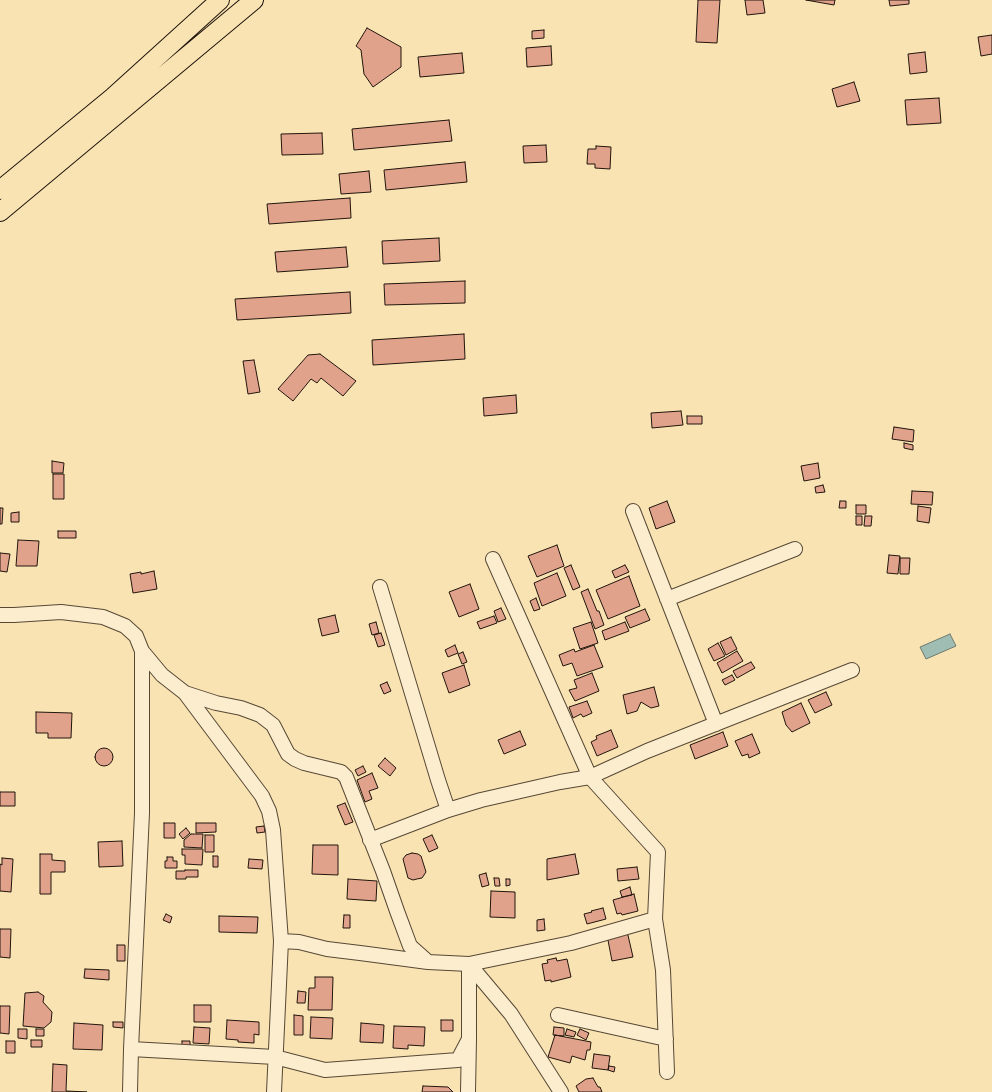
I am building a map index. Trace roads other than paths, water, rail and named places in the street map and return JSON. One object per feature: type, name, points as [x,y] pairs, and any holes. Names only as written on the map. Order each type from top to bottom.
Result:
[{"type":"main road","points":[[0,190],[113,98],[220,0]]},
{"type":"main road","points":[[0,212],[254,0]]},
{"type":"street","points":[[633,511],[716,724]]},
{"type":"street","points":[[667,599],[794,549]]},
{"type":"street","points":[[493,559],[590,777],[658,852],[654,919],[663,970],[667,1072]]},
{"type":"street","points":[[380,586],[448,810]]},
{"type":"street","points":[[0,615],[61,612],[103,617],[126,626],[136,636],[142,651],[162,675],[185,693],[262,796],[269,811],[273,830],[281,941],[274,1092]]},
{"type":"street","points":[[130,1092],[142,813],[142,651]]},
{"type":"street","points":[[370,840],[448,810],[481,800],[560,782],[590,777],[647,751],[852,670]]},
{"type":"street","points":[[185,693],[216,703],[241,708],[260,715],[273,725],[288,754],[304,763],[341,772],[346,777],[383,871],[396,911],[410,946],[428,962]]},
{"type":"street","points":[[281,941],[299,942],[327,949],[360,952],[428,962],[469,964],[571,943],[654,919]]},
{"type":"street","points":[[468,1092],[469,964]]},
{"type":"street","points":[[469,964],[511,1014],[561,1092]]},
{"type":"street","points":[[558,1015],[666,1039]]},
{"type":"street","points":[[131,1049],[275,1057],[324,1070],[458,1060],[469,1039]]},
{"type":"water","points":[[950,634],[956,646],[926,659],[920,647]]}]
